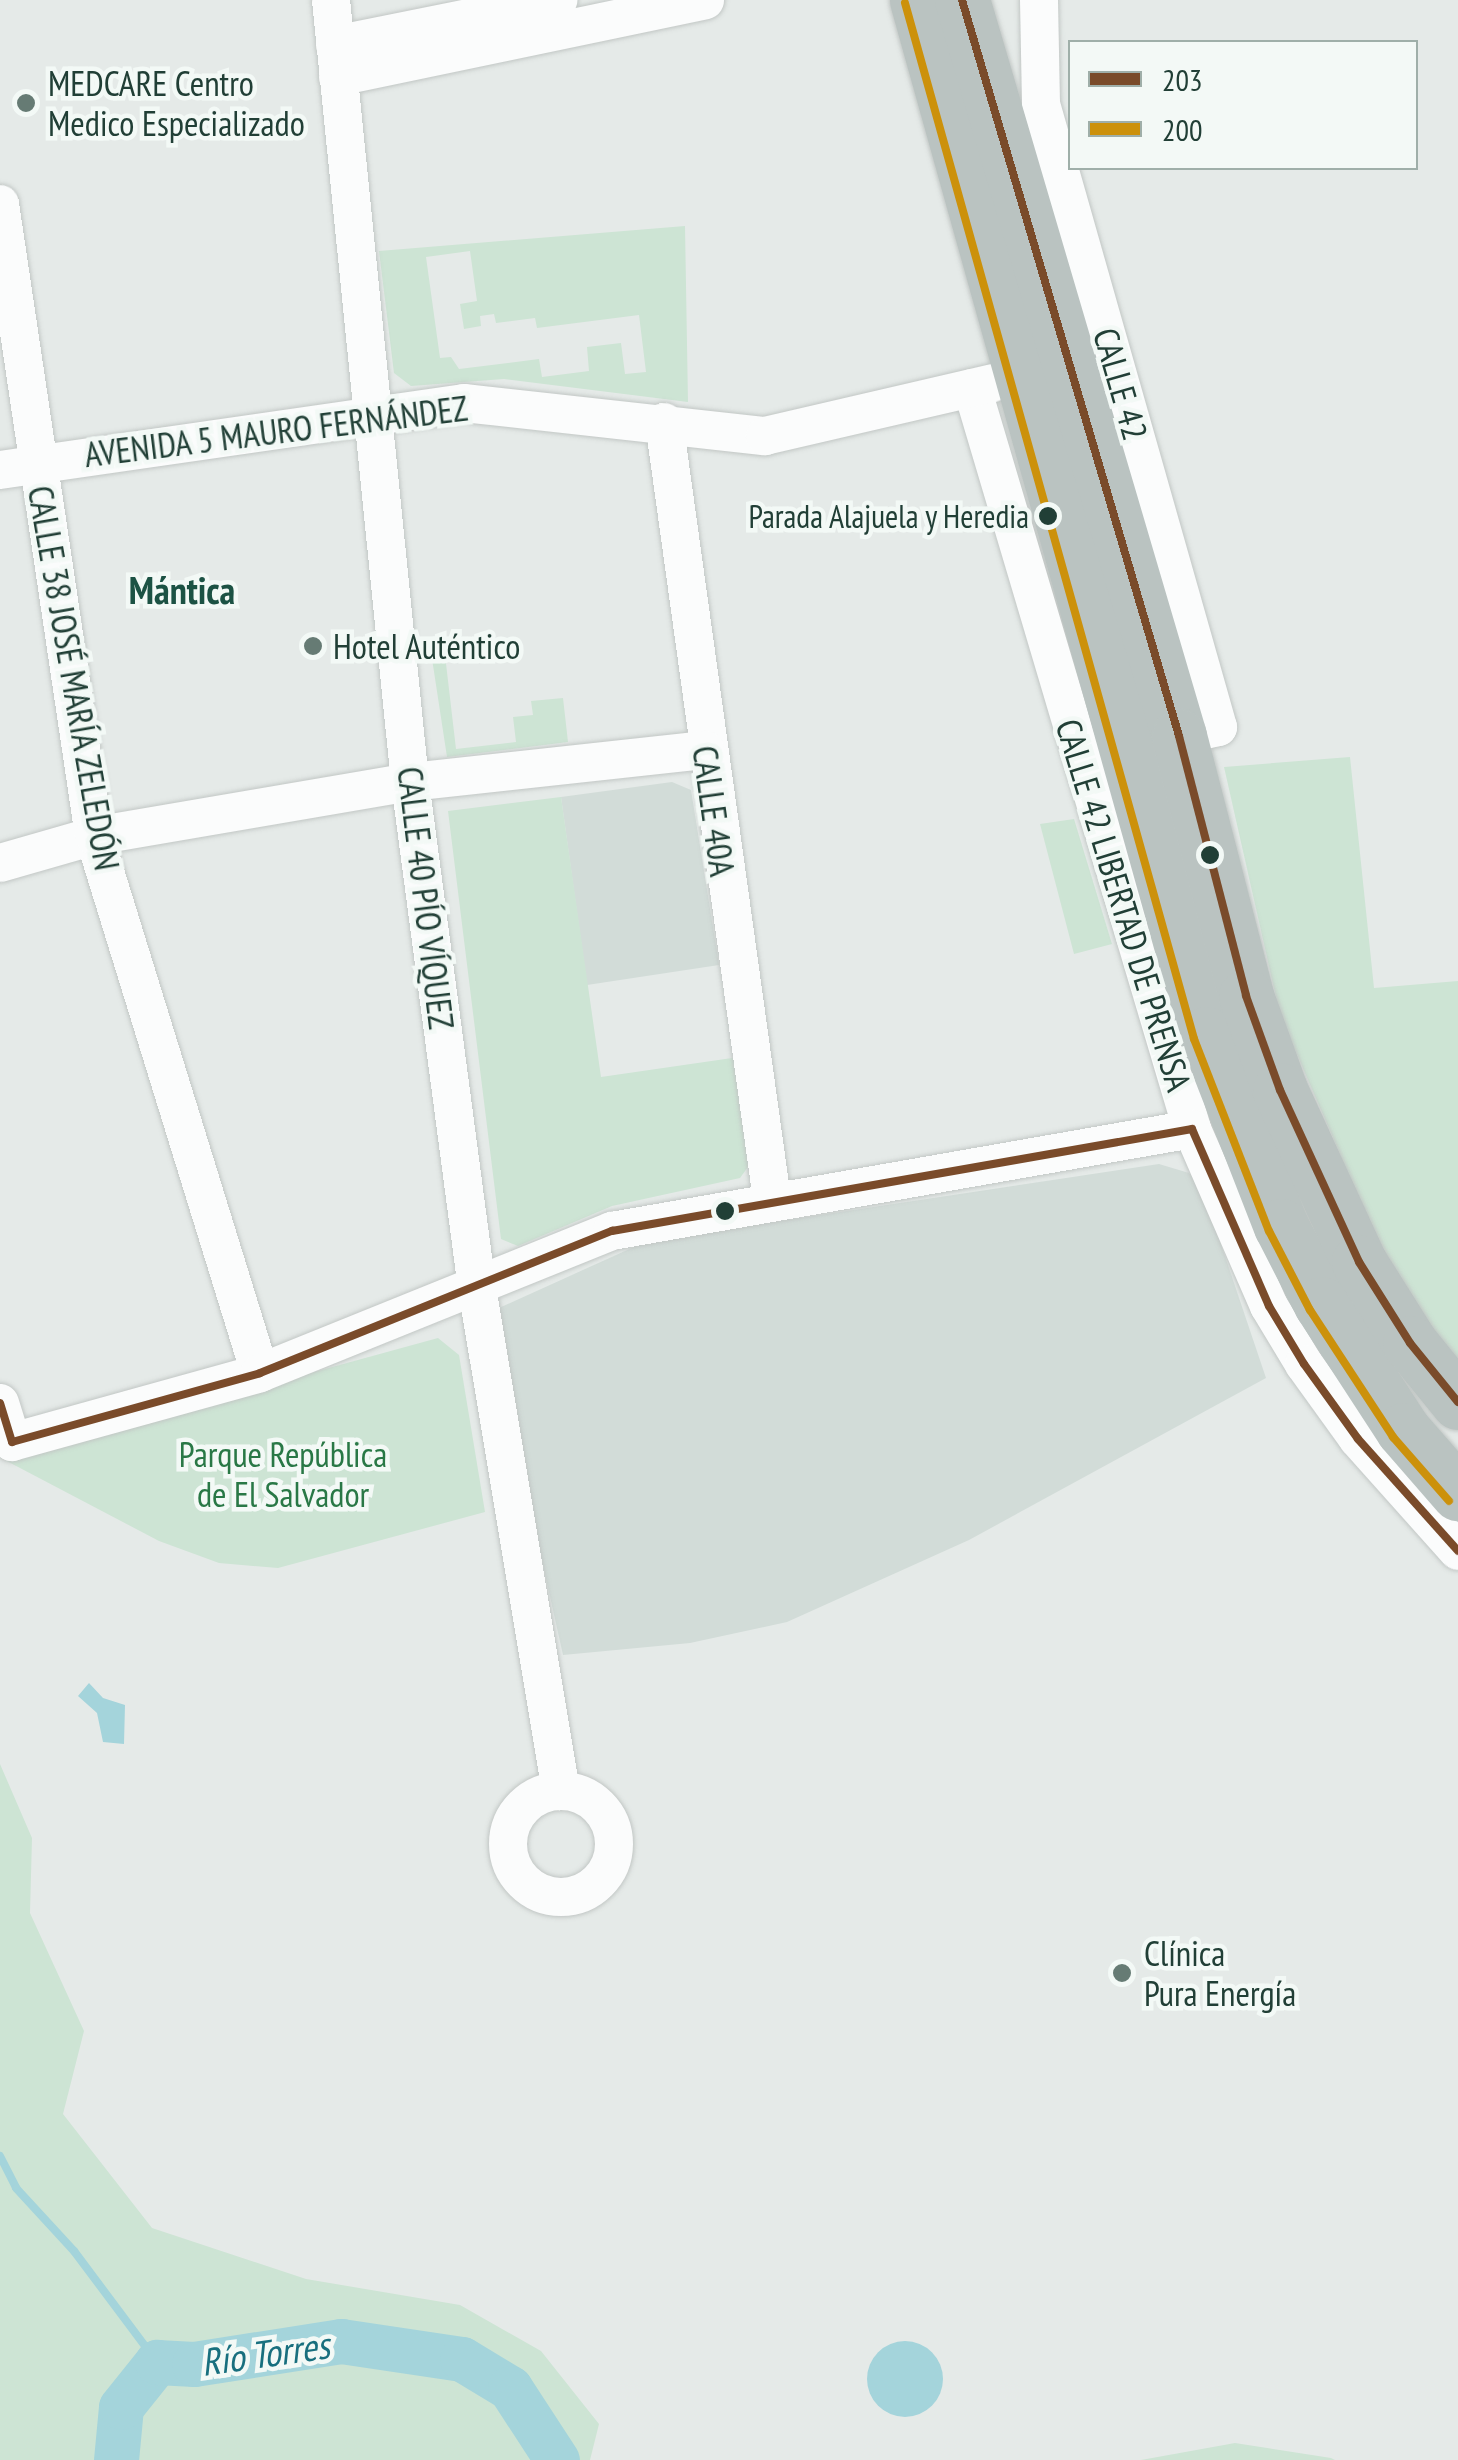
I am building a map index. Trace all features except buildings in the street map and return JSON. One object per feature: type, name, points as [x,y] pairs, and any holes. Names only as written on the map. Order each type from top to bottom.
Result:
[{"type":"highway","points":[[917,0],[1024,375],[1166,908],[1253,1159],[1281,1226],[1454,1528]]},
{"type":"highway","points":[[962,0],[1179,736],[1246,996],[1288,1108],[1359,1262],[1458,1402]]},
{"type":"highway","points":[[986,72],[994,0]]},
{"type":"street","name":"CALLE 40 PÍO VÍQUEZ","points":[[331,0],[410,782],[477,1288],[561,1791]]},
{"type":"street","points":[[337,61],[559,0]]},
{"type":"street","points":[[337,61],[705,0]]},
{"type":"street","name":"CALLE 42","points":[[1039,0],[1041,104],[1218,727],[1179,736]]},
{"type":"street","name":"CALLE 38 JOSÉ MARÍA ZELEDÓN","points":[[0,204],[18,466],[94,836],[260,1373]]},
{"type":"street","name":"AVENIDA 5 MAURO FERNÁNDEZ","points":[[18,466],[370,412],[464,403],[765,436],[1024,375]]},
{"type":"street","name":"CALLE 42 LIBERTAD DE PRENSA","points":[[972,388],[1192,1129],[1269,1306],[1304,1364],[1358,1438],[1454,1528]]},
{"type":"street","name":"CALLE 40A","points":[[664,422],[705,750],[772,1199]]},
{"type":"street","points":[[0,863],[94,836],[410,782],[705,750]]},
{"type":"street","points":[[0,1403],[6,1438],[260,1373],[612,1232],[772,1199],[1192,1129]]},
{"type":"shaded area","points":[[672,782],[691,790],[719,965],[587,985],[561,797]]},
{"type":"shaded area","points":[[1159,1164],[1189,1173],[1201,1185],[1266,1378],[969,1540],[787,1622],[690,1643],[563,1655],[529,1502],[499,1308],[647,1241]]},
{"type":"green space","points":[[685,226],[688,402],[504,379],[411,386],[394,373],[379,251]],"holes":[[[470,251],[477,301],[460,304],[464,329],[481,326],[480,316],[494,314],[496,323],[535,318],[537,328],[639,315],[646,372],[625,374],[621,343],[587,347],[589,371],[542,377],[539,359],[459,369],[451,357],[440,358],[426,257]]]},
{"type":"green space","points":[[443,638],[456,749],[516,742],[513,717],[533,715],[531,701],[563,698],[568,742],[447,757],[429,639]]},
{"type":"green space","points":[[1350,757],[1374,988],[1458,981],[1458,1374],[1391,1272],[1280,1015],[1224,767]]},
{"type":"green space","points":[[561,797],[601,1077],[739,1057],[753,1160],[740,1178],[612,1206],[518,1246],[501,1239],[448,811]]},
{"type":"green space","points":[[1074,819],[1112,944],[1074,954],[1040,824]]},
{"type":"green space","name":"Parque República de El Salvador","points":[[438,1338],[459,1355],[485,1512],[278,1568],[219,1563],[159,1541],[1,1458]]},
{"type":"green space","points":[[0,1764],[32,1838],[30,1913],[84,2031],[63,2114],[152,2228],[306,2279],[460,2305],[541,2351],[599,2424],[590,2460],[0,2460]]},
{"type":"green space","points":[[1235,2443],[1331,2458],[1335,2460],[1141,2460]]},
{"type":"water","points":[[89,1683],[103,1698],[125,1705],[124,1744],[103,1742],[97,1713],[78,1696]]},
{"type":"water","points":[[905,2341],[932,2352],[943,2379],[932,2406],[905,2417],[878,2406],[867,2379],[878,2352]]},
{"type":"waterway","points":[[0,2156],[16,2188],[74,2251],[157,2362]]},
{"type":"waterway","name":"Río Torres","points":[[116,2460],[121,2407],[157,2362],[194,2364],[341,2341],[462,2359],[510,2388],[557,2460]]},
{"type":"transit line","name":"203","points":[[962,0],[1179,736],[1246,996],[1280,1090],[1359,1262],[1410,1343],[1458,1402]]},
{"type":"transit line","name":"200","points":[[905,3],[1194,1039],[1269,1231],[1310,1310],[1393,1437],[1449,1501]]},
{"type":"transit line","name":"203","points":[[0,1403],[12,1442],[260,1373],[612,1231],[1192,1129],[1269,1306],[1304,1364],[1358,1439],[1458,1551]]},
{"type":"place","name":"MEDCARE Centro Medico Especializado","points":[[26,103]]},
{"type":"place","name":"Parada Alajuela y Heredia","points":[[1048,516]]},
{"type":"place","name":"Hotel Auténtico","points":[[313,646]]},
{"type":"place","name":"Clínica Pura Energía","points":[[1122,1973]]},
{"type":"district","name":"Mántica","points":[[182,590]]}]
